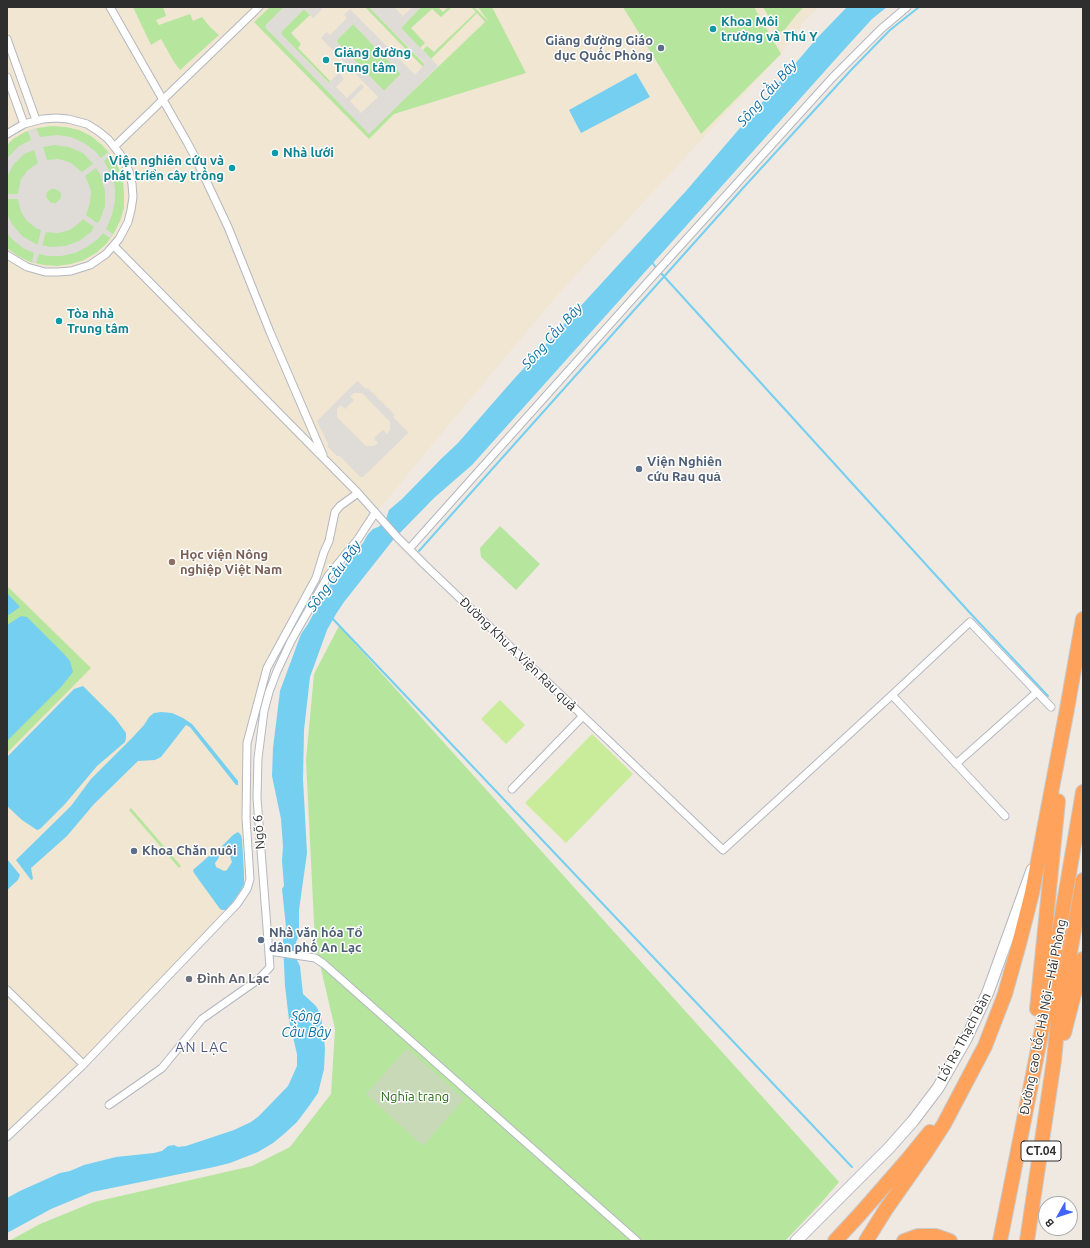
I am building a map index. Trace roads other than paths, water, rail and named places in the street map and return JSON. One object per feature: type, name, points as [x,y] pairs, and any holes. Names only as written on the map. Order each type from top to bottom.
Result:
[{"type":"highway","points":[[869,1236],[937,1136],[964,1087],[985,1046],[1010,979],[1032,893],[1044,835],[1068,709],[1083,619]]},
{"type":"highway","points":[[1036,1055],[1038,1003],[1068,709]]},
{"type":"highway","name":"Đường cao tốc Hà Nội – Hải Phòng","points":[[1000,1241],[1045,1014],[1083,792]]},
{"type":"highway","name":"Đường cao tốc Hà Nội – Hải Phòng","points":[[1027,1241],[1054,1060],[1058,1020],[1083,880]]},
{"type":"highway","points":[[1054,1060],[1065,1030],[1083,959]]},
{"type":"highway","points":[[834,1241],[860,1214],[908,1159],[964,1087]]},
{"type":"highway","points":[[904,1241],[918,1236],[936,1236],[950,1241]]},
{"type":"main road","name":"Lối Ra Thạch Bàn","points":[[796,1241],[889,1148],[913,1121],[941,1082],[966,1039],[988,992],[1044,835]]},
{"type":"street","points":[[110,7],[190,147],[228,227],[270,332],[325,459]]},
{"type":"street","points":[[115,146],[259,7]]},
{"type":"street","points":[[409,549],[667,260],[837,73],[881,29],[907,7]]},
{"type":"street","points":[[7,39],[36,120]]},
{"type":"street","points":[[7,77],[24,124]]},
{"type":"street","points":[[7,134],[24,124],[36,120],[56,118],[81,122],[98,131],[115,146],[124,159],[129,171],[133,197],[128,222],[122,234],[114,246],[101,258],[90,264],[65,272],[45,272],[21,264],[7,255]]},
{"type":"street","name":"Đường Khu A Viện Rau quả","points":[[114,246],[325,459],[409,549],[723,850],[892,695]]},
{"type":"street","points":[[7,1137],[84,1064],[237,904],[246,889],[250,879],[246,818],[247,743],[267,668],[316,578],[329,541],[335,512],[340,506],[358,493]]},
{"type":"street","name":"Ngõ 6","points":[[109,1105],[162,1068],[202,1019],[259,979],[270,967],[272,951],[257,798],[258,758],[264,711],[277,671],[298,628],[328,576],[376,514]]},
{"type":"street","points":[[1005,816],[892,695],[970,622],[1051,707]]},
{"type":"street","points":[[956,764],[1037,692]]},
{"type":"street","points":[[512,789],[583,716]]},
{"type":"street","points":[[272,951],[315,958],[324,964],[637,1241]]},
{"type":"street","points":[[7,990],[84,1064]]},
{"type":"water","name":"Sông Cầu Bây","points":[[847,7],[887,7],[872,19],[841,53],[472,465],[434,498],[393,540],[344,602],[327,630],[310,677],[304,730],[303,779],[307,853],[299,910],[299,932],[296,942],[297,960],[300,966],[303,994],[316,1006],[321,1015],[325,1048],[324,1069],[318,1093],[297,1122],[273,1143],[258,1152],[230,1163],[214,1167],[92,1192],[51,1209],[7,1233],[7,1198],[20,1191],[60,1173],[70,1171],[84,1165],[116,1157],[154,1153],[162,1151],[168,1146],[186,1146],[234,1130],[251,1122],[259,1116],[288,1086],[297,1066],[297,1054],[289,1020],[285,986],[283,934],[286,927],[282,889],[284,886],[282,861],[283,846],[281,819],[272,776],[273,748],[280,691],[301,634],[337,574],[363,543],[368,534],[373,529],[385,522],[389,510],[458,443],[513,380],[686,191],[818,37]]},
{"type":"water","points":[[636,73],[650,97],[581,133],[569,110]]},
{"type":"water","points":[[7,593],[20,607],[7,616]]},
{"type":"water","points":[[21,616],[27,617],[64,654],[70,661],[73,672],[61,687],[7,741],[7,625]]},
{"type":"water","points":[[83,686],[115,718],[126,733],[125,742],[97,766],[65,804],[40,829],[37,830],[22,820],[7,806],[7,757],[74,689]]},
{"type":"water","points":[[154,713],[172,713],[192,724],[238,781],[238,785],[236,785],[190,727],[186,725],[161,757],[155,760],[138,761],[94,804],[67,836],[31,868],[33,879],[31,880],[16,860],[71,806],[91,779],[133,737],[149,717]]},
{"type":"water","points":[[238,832],[242,839],[244,884],[232,903],[226,910],[222,910],[193,870],[216,852]],"holes":[[[225,854],[230,856],[232,862],[227,870],[224,871],[216,867],[215,863],[219,856]]]},
{"type":"water","points":[[7,859],[20,875],[18,880],[7,890]]},
{"type":"waterway","points":[[419,551],[744,187],[852,69],[890,30],[919,7]]},
{"type":"waterway","points":[[651,261],[657,269]]},
{"type":"waterway","points":[[660,272],[971,614],[1048,696]]},
{"type":"waterway","points":[[332,618],[852,1167]]},
{"type":"place","name":"Khoa Môi trường và Thú Y","points":[[713,29]]},
{"type":"place","name":"Giảng đường Giáo dục Quốc Phòng","points":[[661,48]]},
{"type":"place","name":"Giảng đường Trung tâm","points":[[326,60]]},
{"type":"place","name":"Nhà lưới","points":[[275,153]]},
{"type":"place","name":"Viện nghiên cứu và phát triển cây trồng","points":[[232,168]]},
{"type":"place","name":"Tòa nhà Trung tâm","points":[[59,321]]},
{"type":"place","name":"Viện Nghiên cứu Rau quả","points":[[639,469]]},
{"type":"place","name":"Học viện Nông nghiệp Việt Nam","points":[[172,562]]},
{"type":"place","name":"Khoa Chăn nuôi","points":[[134,851]]},
{"type":"place","name":"Nhà văn hóa Tổ dân phố An Lạc","points":[[261,940]]},
{"type":"place","name":"Đình An Lạc","points":[[189,979]]},
{"type":"district","name":"AN LẠC","points":[[202,1047]]},
{"type":"park label","name":"Nghĩa trang","points":[[415,1097]]}]
